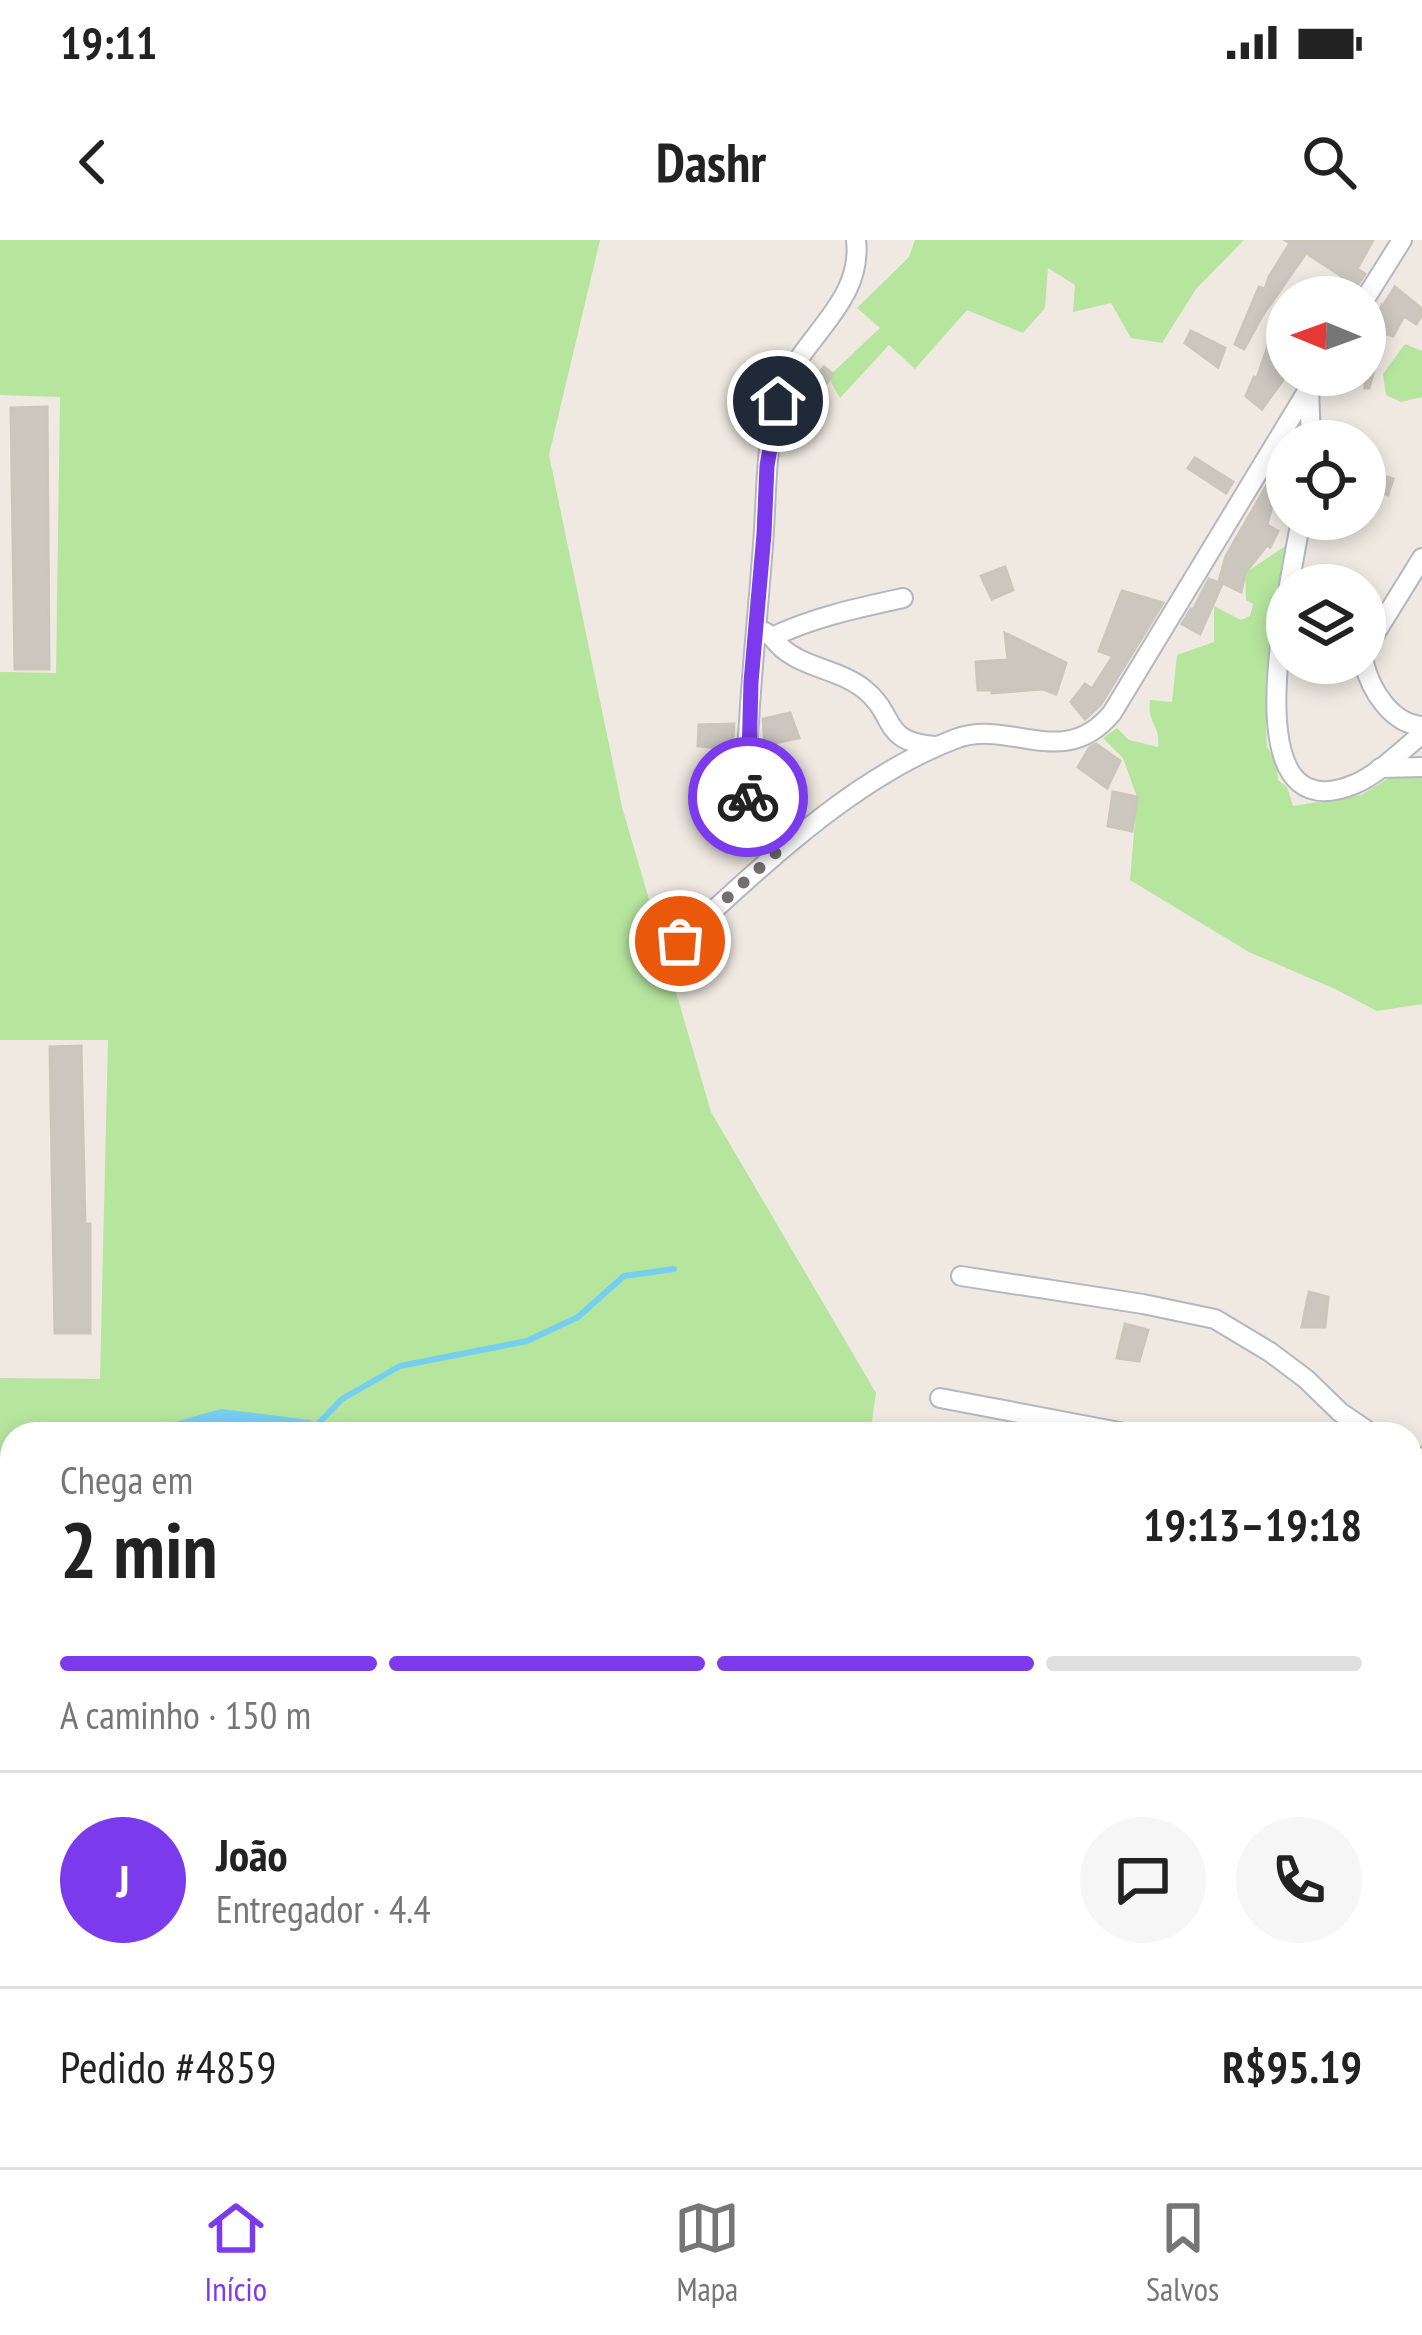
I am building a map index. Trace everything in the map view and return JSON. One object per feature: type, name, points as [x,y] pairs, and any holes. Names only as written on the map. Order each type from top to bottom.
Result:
[{"type":"street","points":[[779,850],[749,804],[748,725],[764,632],[767,466],[778,401],[791,368],[844,299],[855,274],[856,240]]},
{"type":"street","points":[[1379,276],[1402,240]]},
{"type":"street","points":[[680,941],[779,850],[862,789],[938,747],[977,734],[1065,742],[1099,729],[1304,396]]},
{"type":"street","points":[[1386,616],[1422,558]]},
{"type":"street","points":[[764,632],[903,598]]},
{"type":"street","points":[[764,632],[788,655],[867,691],[899,737],[915,745],[938,747]]},
{"type":"street","points":[[1278,684],[1278,745],[1289,772],[1310,788],[1334,790],[1380,769],[1422,730],[1399,720],[1373,684]]},
{"type":"street","points":[[1380,769],[1422,767]]},
{"type":"street","points":[[961,1276],[1215,1319],[1270,1352],[1355,1422]]},
{"type":"street","points":[[940,1397],[1068,1422]]},
{"type":"green space","points":[[0,240],[600,240],[549,455],[622,807],[711,1112],[876,1393],[872,1422],[0,1422],[0,1378],[100,1379],[108,1040],[0,1040],[0,672],[56,673],[60,397],[0,395]]},
{"type":"green space","points":[[915,240],[1244,240],[1196,289],[1162,343],[1131,338],[1111,303],[1073,312],[1075,285],[1048,268],[1045,308],[1023,333],[967,310],[915,369],[889,345],[840,398],[828,377],[880,328],[857,308],[909,257]]},
{"type":"green space","points":[[1405,344],[1422,351],[1422,397],[1401,402],[1386,395],[1386,370]]},
{"type":"green space","points":[[1287,545],[1284,564],[1266,564],[1266,727],[1278,780],[1287,787],[1293,806],[1361,795],[1389,778],[1422,777],[1422,1004],[1377,1011],[1249,952],[1130,880],[1137,797],[1123,758],[1103,738],[1117,728],[1129,740],[1158,747],[1150,700],[1172,702],[1177,655],[1214,642],[1214,606],[1241,620],[1250,616],[1253,604],[1246,600],[1245,573]]},
{"type":"water","points":[[221,1409],[313,1422],[175,1422]]},
{"type":"building","points":[[1285,240],[1373,240],[1357,269],[1364,276],[1342,276],[1306,253],[1290,276],[1270,276],[1290,243]]},
{"type":"building","points":[[1259,287],[1265,289],[1266,310],[1244,349],[1235,344]]},
{"type":"building","points":[[1395,287],[1422,309],[1422,315],[1416,324],[1404,316],[1393,336],[1386,334],[1386,301]]},
{"type":"building","points":[[1191,331],[1225,348],[1218,367],[1185,343]]},
{"type":"building","points":[[1266,352],[1266,396],[1271,396],[1262,409],[1246,396]]},
{"type":"building","points":[[824,367],[833,374],[807,411],[797,401]]},
{"type":"building","points":[[47,407],[49,669],[15,669],[11,408]]},
{"type":"building","points":[[1195,458],[1233,482],[1226,493],[1188,468]]},
{"type":"building","points":[[1266,487],[1266,540],[1274,540],[1245,573],[1241,592],[1219,581],[1226,556]]},
{"type":"building","points":[[1005,567],[1013,590],[992,599],[981,576]]},
{"type":"building","points":[[1209,579],[1222,584],[1200,634],[1182,624]]},
{"type":"building","points":[[1122,591],[1163,603],[1101,704],[1085,719],[1071,702],[1085,684],[1092,689],[1113,656],[1099,651]]},
{"type":"building","points":[[1005,633],[1066,663],[1056,694],[1043,689],[978,690],[976,662],[1008,660]]},
{"type":"building","points":[[790,713],[799,738],[765,745],[763,719]]},
{"type":"building","points":[[734,724],[732,749],[698,746],[699,725]]},
{"type":"building","points":[[1096,744],[1120,761],[1107,788],[1078,767]]},
{"type":"building","points":[[778,789],[790,816],[772,822],[761,796]]},
{"type":"building","points":[[1113,792],[1137,797],[1132,831],[1108,826]]},
{"type":"building","points":[[81,1046],[90,1333],[55,1333],[50,1047]]},
{"type":"building","points":[[1309,1292],[1328,1297],[1325,1327],[1302,1327]]},
{"type":"building","points":[[1125,1324],[1148,1330],[1139,1361],[1117,1358]]},
{"type":"waterway","points":[[320,1422],[342,1399],[400,1366],[527,1341],[578,1317],[624,1276],[674,1269]]},
{"type":"way so far","points":[[680,941],[779,850],[753,816],[748,797]]},
{"type":"route","points":[[748,797],[767,466],[778,401]]}]
